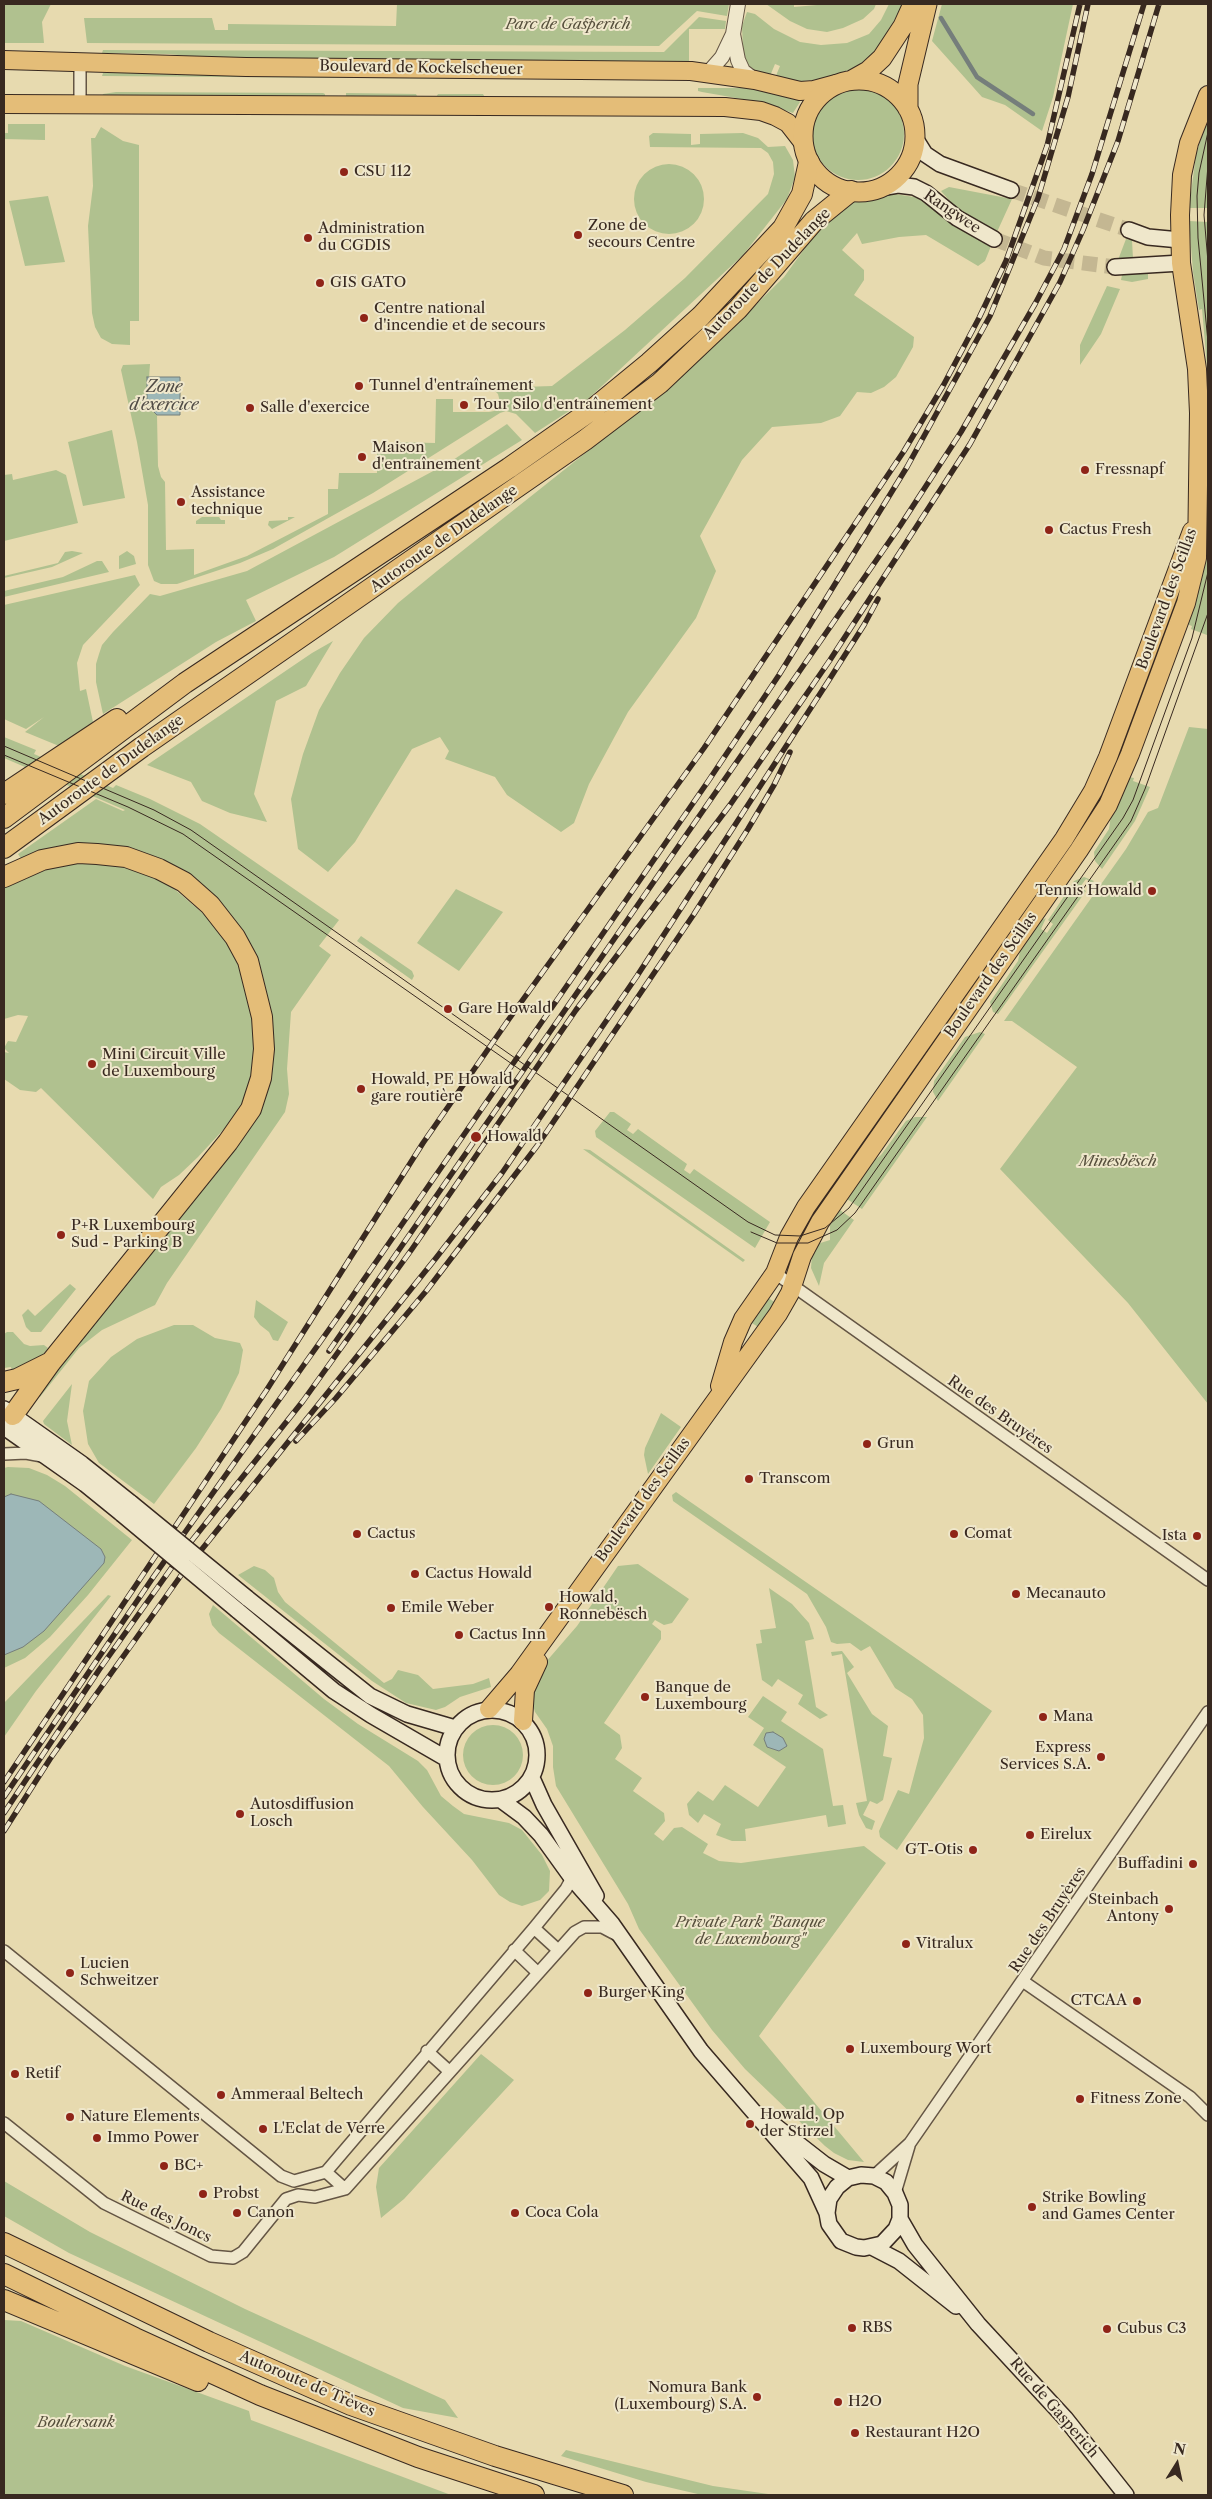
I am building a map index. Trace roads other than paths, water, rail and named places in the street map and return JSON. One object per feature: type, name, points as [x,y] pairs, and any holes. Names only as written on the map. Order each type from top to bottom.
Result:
[{"type":"highway","points":[[913,4],[903,26],[882,58],[868,71],[821,94],[810,107],[803,123],[802,141],[809,162],[819,176],[834,186],[850,191],[880,188],[894,180],[904,170],[912,155],[915,138],[914,125],[908,109],[908,84],[928,4]]},
{"type":"highway","points":[[844,82],[874,82],[893,92],[908,109]]},
{"type":"highway","name":"Autoroute de Dudelange","points":[[4,818],[185,683],[509,468],[593,409],[649,364],[701,316],[783,228],[802,194],[809,162]]},
{"type":"highway","name":"Autoroute de Dudelange","points":[[4,848],[142,747],[586,440],[652,389],[738,309],[814,221],[850,191]]},
{"type":"highway","points":[[4,794],[111,722],[185,683]]},
{"type":"highway","points":[[4,877],[51,858],[78,854],[97,854],[126,858],[159,869],[184,882],[210,905],[235,937],[248,961],[262,1017],[264,1049],[261,1078],[251,1108],[228,1142],[6,1418]]},
{"type":"highway","points":[[4,1382],[17,1379],[51,1362]]},
{"type":"highway","points":[[4,2233],[68,2275]]},
{"type":"highway","name":"Autoroute de Trèves","points":[[4,2243],[209,2342],[351,2405],[495,2456],[623,2495]]},
{"type":"highway","name":"Autoroute de Trèves","points":[[4,2274],[135,2338],[260,2395],[418,2457],[534,2495]]},
{"type":"highway","points":[[9,2302],[313,2428],[418,2457]]},
{"type":"main road","name":"Boulevard de Kockelscheuer","points":[[4,60],[246,67],[708,73],[755,80],[800,91],[814,90],[844,82]]},
{"type":"main road","name":"Boulevard des Scillas","points":[[489,1709],[519,1674],[778,1314],[793,1286],[802,1256],[820,1222],[1075,856],[1108,805],[1130,754],[1186,603],[1197,558],[1198,369],[1181,263],[1180,240],[1182,175],[1189,143],[1208,95]]},
{"type":"main road","points":[[4,104],[725,107],[775,116],[788,122],[802,141]]},
{"type":"main road","points":[[915,138],[924,154],[940,164],[1011,190]]},
{"type":"main road","name":"Rangwee","points":[[880,188],[898,185],[914,187],[926,193],[957,218],[994,239]]},
{"type":"main road","points":[[1129,230],[1148,237],[1180,240]]},
{"type":"main road","points":[[1115,267],[1181,263]]},
{"type":"main road","name":"Boulevard des Scillas","points":[[717,1399],[734,1342],[744,1319],[775,1273],[789,1237],[806,1207],[1064,839],[1093,791],[1108,756],[1196,520]]},
{"type":"main road","points":[[6,1418],[48,1457],[126,1509],[247,1598],[370,1696],[407,1714],[455,1728]]},
{"type":"main road","points":[[6,1418],[82,1464],[126,1509],[237,1610],[334,1690],[370,1715],[447,1758]]},
{"type":"main road","name":"Boulevard des Scillas","points":[[523,1721],[525,1690],[529,1679],[571,1602]]},
{"type":"main road","points":[[489,1709],[513,1714],[523,1721],[533,1733],[538,1748],[537,1764],[532,1778],[524,1788],[513,1796],[501,1800],[486,1800],[465,1790],[450,1773],[447,1758],[449,1743],[455,1728],[465,1718],[476,1712],[489,1709]]},
{"type":"main road","points":[[532,1778],[544,1805],[612,1924]]},
{"type":"main road","points":[[501,1800],[524,1817],[542,1835],[572,1878],[612,1924],[701,2051],[811,2178],[827,2213],[829,2224],[841,2240],[856,2248],[872,2247],[890,2237],[900,2219],[900,2205],[895,2192],[886,2182],[874,2176],[861,2175],[848,2178],[837,2187],[829,2199],[827,2213]]},
{"type":"main road","points":[[749,2106],[824,2164],[848,2178]]},
{"type":"main road","name":"Rue de Gasperich","points":[[900,2219],[915,2245],[978,2324],[1065,2418],[1126,2495]]},
{"type":"main road","name":"Rue de Gasperich","points":[[872,2247],[899,2261],[978,2324]]},
{"type":"street","points":[[708,73],[722,57],[733,34],[738,4]]},
{"type":"street","points":[[733,34],[743,71],[755,80]]},
{"type":"street","points":[[80,61],[80,104]]},
{"type":"street","name":"Rue des Bruyères","points":[[775,1273],[1208,1580]]},
{"type":"street","points":[[4,1454],[26,1453],[48,1457]]},
{"type":"street","name":"Rue des Bruyères","points":[[910,2143],[1024,1982],[1208,1712]]},
{"type":"street","points":[[4,1952],[281,2176],[294,2181],[326,2172],[534,1928],[566,1889],[572,1878]]},
{"type":"street","points":[[326,2172],[345,2189],[557,1949],[575,1932],[584,1927],[602,1926],[622,1938]]},
{"type":"street","points":[[534,1928],[557,1949]]},
{"type":"street","points":[[514,1950],[537,1972]]},
{"type":"street","points":[[1024,1982],[1190,2097],[1208,2115]]},
{"type":"street","points":[[428,2051],[449,2071]]},
{"type":"street","name":"Rue des Joncs","points":[[4,2123],[104,2204],[211,2256],[233,2258],[243,2252],[286,2199],[298,2196],[315,2197],[345,2189]]},
{"type":"street","points":[[874,2176],[910,2143]]},
{"type":"street","points":[[895,2192],[910,2143]]},
{"type":"water","name":"Zone d'exercice","points":[[147,377],[180,377],[180,415],[157,415],[147,405]]},
{"type":"water","points":[[11,1494],[39,1501],[101,1549],[105,1557],[104,1563],[44,1631],[23,1647],[4,1655],[4,1497]]},
{"type":"water","points":[[773,1732],[783,1738],[787,1746],[779,1751],[767,1747],[764,1739],[766,1733]]},
{"type":"waterway","points":[[941,18],[977,77],[1033,114]]},
{"type":"tunnel","points":[[1011,190],[1129,230]]},
{"type":"tunnel","points":[[994,239],[1044,258],[1115,267]]},
{"type":"tram line","points":[[1208,132],[1199,173],[1197,196],[1198,238],[1208,342]]},
{"type":"tram line","points":[[1208,165],[1204,215],[1208,262]]},
{"type":"tram line","points":[[4,746],[154,810],[191,830],[748,1222],[775,1235],[800,1236],[825,1228],[849,1208],[1123,818],[1133,800],[1192,638],[1208,572]]},
{"type":"tram line","points":[[751,1232],[777,1243],[808,1243],[837,1230],[855,1213],[1131,821],[1145,789],[1208,613]]},
{"type":"tram line","points":[[4,755],[128,807],[183,834],[522,1071]]},
{"type":"railway","points":[[4,1782],[266,1391],[423,1143],[509,1019],[704,748],[904,451],[943,386],[979,318],[1006,261],[1047,146],[1080,4]]},
{"type":"railway","points":[[4,1797],[154,1576],[340,1314],[709,780],[779,675],[907,467],[990,316],[1038,198],[1068,97],[1088,4]]},
{"type":"railway","points":[[329,1351],[900,526],[961,432],[1035,304],[1064,249],[1092,174],[1144,4]]},
{"type":"railway","points":[[4,1813],[99,1670],[182,1553],[303,1401],[412,1249],[576,1010],[730,805],[830,660],[970,444],[1060,282],[1083,230],[1118,141],[1159,4]]},
{"type":"railway","points":[[4,1831],[50,1759],[182,1574],[502,1173],[637,976],[829,680],[878,599]]},
{"type":"railway","points":[[296,1441],[336,1398],[427,1290],[537,1146],[694,914],[748,829],[774,785],[790,752]]},
{"type":"place","name":"CSU 112","points":[[344,172]]},
{"type":"place","name":"Zone de secours Centre","points":[[578,235]]},
{"type":"place","name":"Administration du CGDIS","points":[[308,238]]},
{"type":"place","name":"GIS GATO","points":[[320,283]]},
{"type":"place","name":"Centre national d'incendie et de secours","points":[[364,318]]},
{"type":"place","name":"Tunnel d'entraînement","points":[[359,386]]},
{"type":"place","name":"Tour Silo d'entraînement","points":[[464,405]]},
{"type":"place","name":"Salle d'exercice","points":[[250,408]]},
{"type":"place","name":"Maison d'entraînement","points":[[362,457]]},
{"type":"place","name":"Fressnapf","points":[[1085,470]]},
{"type":"place","name":"Assistance technique","points":[[181,502]]},
{"type":"place","name":"Cactus Fresh","points":[[1049,530]]},
{"type":"place","name":"Tennis Howald","points":[[1152,891]]},
{"type":"place","name":"Gare Howald","points":[[448,1009]]},
{"type":"place","name":"Mini Circuit Ville de Luxembourg","points":[[92,1064]]},
{"type":"place","name":"Howald, PE Howald gare routière","points":[[361,1089]]},
{"type":"place","name":"Howald","points":[[476,1137]]},
{"type":"place","name":"P+R Luxembourg Sud - Parking B","points":[[61,1235]]},
{"type":"place","name":"Grun","points":[[867,1444]]},
{"type":"place","name":"Transcom","points":[[749,1479]]},
{"type":"place","name":"Cactus","points":[[357,1534]]},
{"type":"place","name":"Comat","points":[[954,1534]]},
{"type":"place","name":"Ista","points":[[1197,1536]]},
{"type":"place","name":"Cactus Howald","points":[[415,1574]]},
{"type":"place","name":"Mecanauto","points":[[1016,1594]]},
{"type":"place","name":"Howald, Ronnebësch","points":[[549,1607]]},
{"type":"place","name":"Emile Weber","points":[[391,1608]]},
{"type":"place","name":"Cactus Inn","points":[[459,1635]]},
{"type":"place","name":"Banque de Luxembourg","points":[[645,1697]]},
{"type":"place","name":"Mana","points":[[1043,1717]]},
{"type":"place","name":"Express Services S.A.","points":[[1101,1757]]},
{"type":"place","name":"Autosdiffusion Losch","points":[[240,1814]]},
{"type":"place","name":"Eirelux","points":[[1030,1835]]},
{"type":"place","name":"GT-Otis","points":[[973,1850]]},
{"type":"place","name":"Buffadini","points":[[1193,1864]]},
{"type":"place","name":"Steinbach Antony","points":[[1169,1909]]},
{"type":"place","name":"Vitralux","points":[[906,1944]]},
{"type":"place","name":"Lucien Schweitzer","points":[[70,1973]]},
{"type":"place","name":"Burger King","points":[[588,1993]]},
{"type":"place","name":"CTCAA","points":[[1137,2001]]},
{"type":"place","name":"Luxembourg Wort","points":[[850,2049]]},
{"type":"place","name":"Retif","points":[[15,2074]]},
{"type":"place","name":"Ammeraal Beltech","points":[[221,2095]]},
{"type":"place","name":"Fitness Zone","points":[[1080,2099]]},
{"type":"place","name":"Nature Elements","points":[[70,2117]]},
{"type":"place","name":"Howald, Op der Stirzel","points":[[750,2124]]},
{"type":"place","name":"L'Eclat de Verre","points":[[263,2129]]},
{"type":"place","name":"Immo Power","points":[[97,2138]]},
{"type":"place","name":"BC+","points":[[164,2166]]},
{"type":"place","name":"Probst","points":[[203,2194]]},
{"type":"place","name":"Strike Bowling and Games Center","points":[[1032,2207]]},
{"type":"place","name":"Canon","points":[[237,2213]]},
{"type":"place","name":"Coca Cola","points":[[515,2213]]},
{"type":"place","name":"RBS","points":[[852,2328]]},
{"type":"place","name":"Cubus C3","points":[[1107,2329]]},
{"type":"place","name":"Nomura Bank (Luxembourg) S.A.","points":[[757,2397]]},
{"type":"place","name":"H2O","points":[[838,2402]]},
{"type":"place","name":"Restaurant H2O","points":[[855,2433]]},
{"type":"park label","name":"Parc de Gasperich","points":[[568,25]]},
{"type":"park label","name":"Minesbësch","points":[[1118,1162]]},
{"type":"park label","name":"Private Park \"Banque de Luxembourg\"","points":[[750,1932]]},
{"type":"park label","name":"Boulersank","points":[[76,2423]]}]
